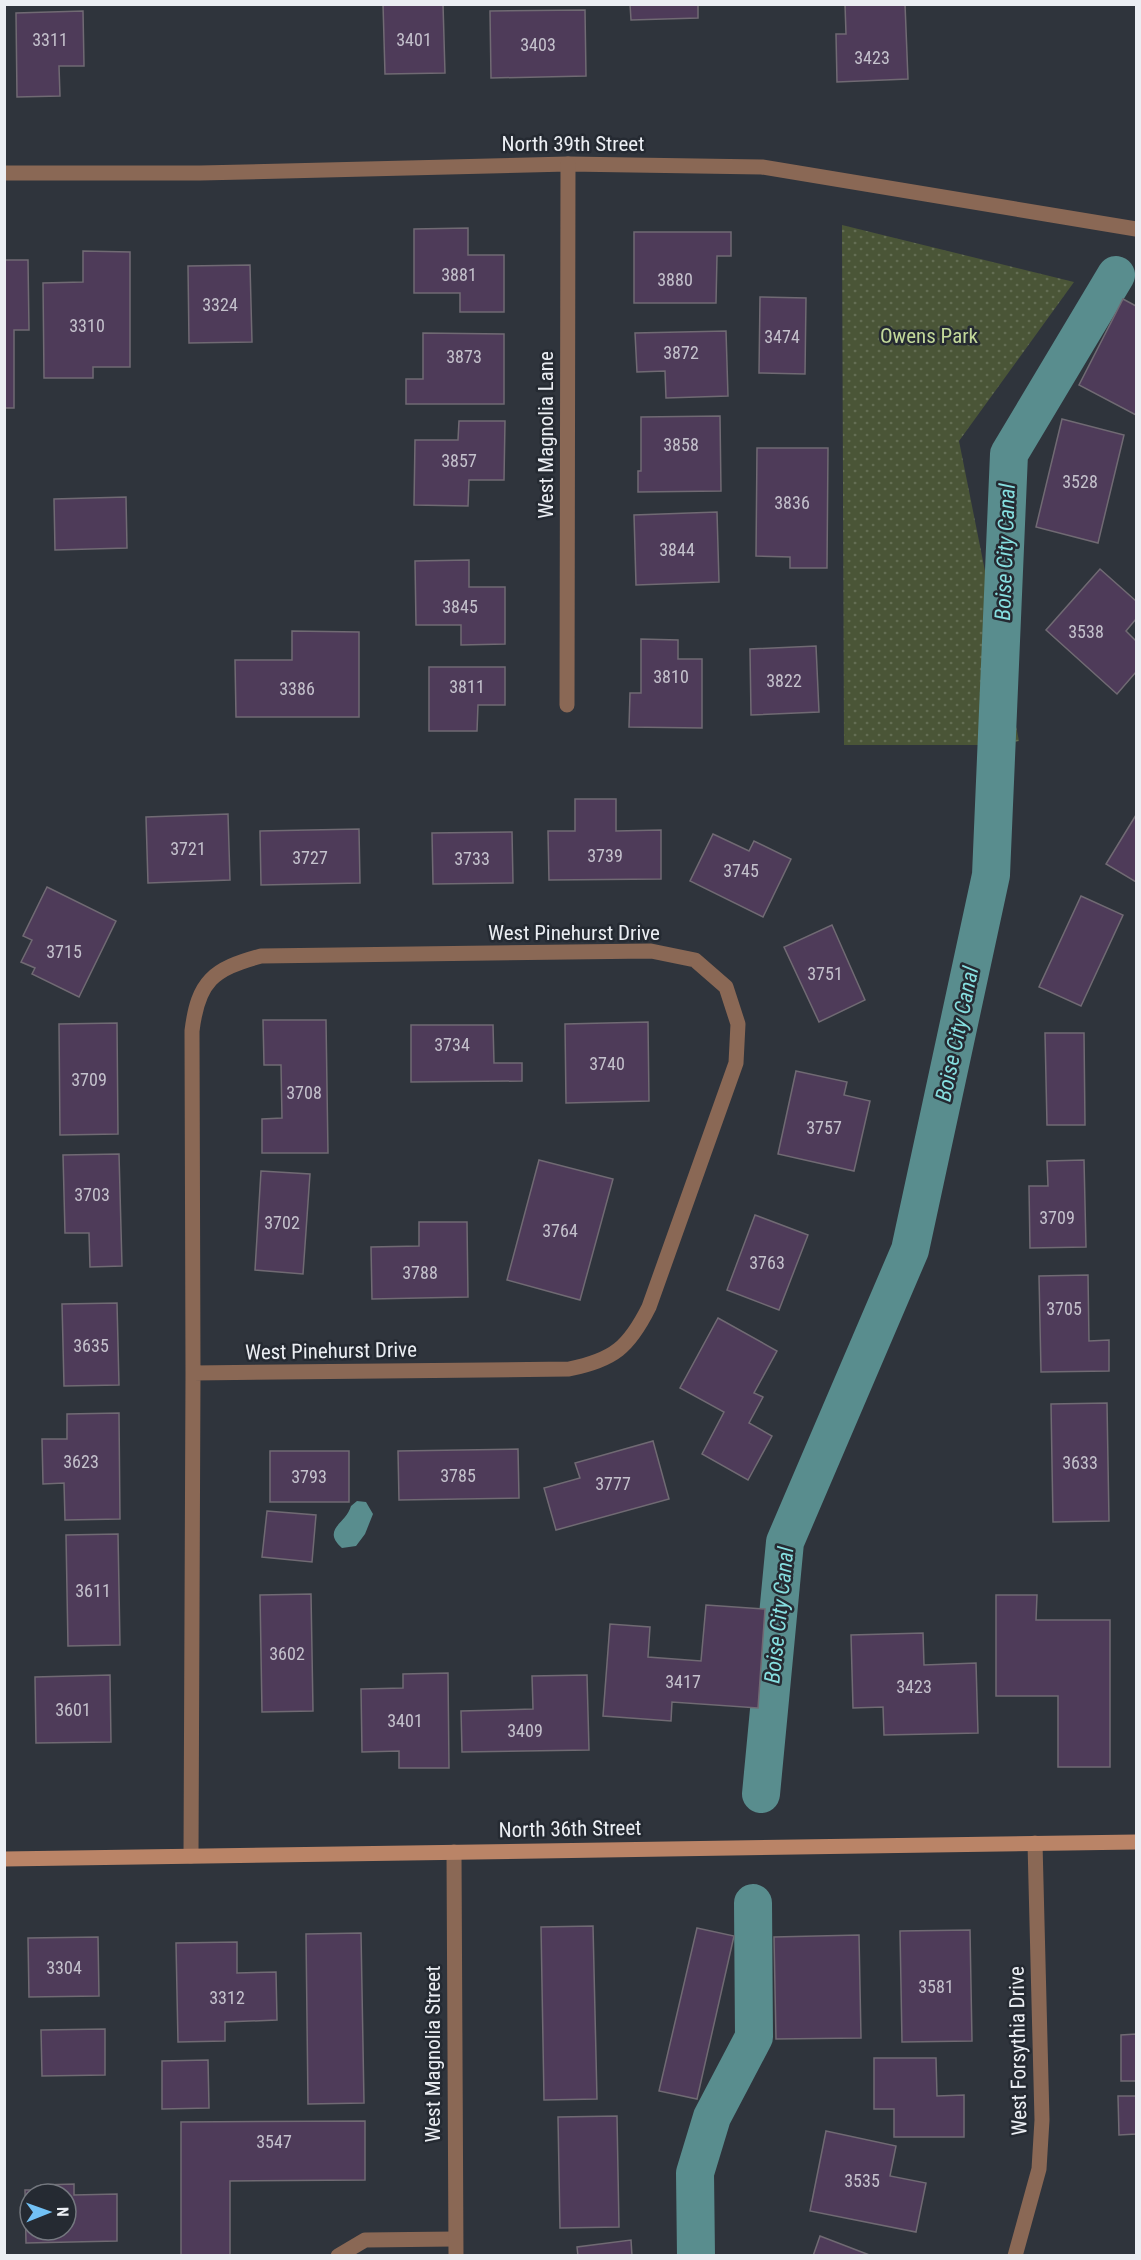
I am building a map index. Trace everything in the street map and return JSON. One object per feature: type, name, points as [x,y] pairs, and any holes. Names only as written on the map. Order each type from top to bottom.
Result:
[{"type":"street","name":"North 39th Street","points":[[4,173],[200,173],[568,164],[762,166],[1137,229]]},
{"type":"street","name":"West Magnolia Lane","points":[[567,705],[568,164]]},
{"type":"street","name":"West Pinehurst Drive","points":[[191,1856],[192,1031],[195,1004],[209,979],[230,965],[261,956],[651,951],[695,960],[726,987],[738,1024],[736,1063],[649,1307],[635,1335],[618,1352],[595,1364],[569,1369],[193,1373]]},
{"type":"street","name":"North 36th Street","points":[[4,1859],[1137,1842]]},
{"type":"street","name":"West Forsythia Drive","points":[[1015,2256],[1039,2169],[1042,2120],[1035,1843]]},
{"type":"street","name":"West Magnolia Street","points":[[454,1852],[456,2256]]},
{"type":"street","points":[[338,2256],[365,2240],[455,2239]]},
{"type":"green space","name":"Owens Park","points":[[842,225],[1074,282],[959,441],[1019,741],[997,745],[844,745]]},
{"type":"shaded area","points":[[357,1501],[366,1502],[373,1514],[365,1534],[356,1546],[342,1548],[336,1541],[334,1531]]},
{"type":"building","points":[[383,4],[443,4],[445,73],[385,74]]},
{"type":"building","points":[[630,4],[698,4],[698,18],[631,20]]},
{"type":"building","points":[[845,4],[905,4],[908,79],[837,82],[836,34],[846,34]]},
{"type":"building","points":[[585,10],[586,76],[491,78],[490,11]]},
{"type":"building","points":[[83,11],[84,66],[59,66],[60,96],[17,97],[16,13]]},
{"type":"building","points":[[468,228],[468,255],[504,255],[504,312],[460,312],[460,293],[414,293],[414,229]]},
{"type":"building","points":[[634,232],[731,232],[731,256],[717,256],[716,303],[634,303]]},
{"type":"building","points":[[83,251],[130,252],[130,367],[93,367],[93,378],[44,378],[43,283],[83,282]]},
{"type":"building","points":[[4,260],[28,260],[29,330],[14,330],[14,408],[4,408]]},
{"type":"building","points":[[250,265],[252,342],[189,343],[188,266]]},
{"type":"building","points":[[760,297],[806,298],[805,374],[759,373]]},
{"type":"building","points":[[1123,299],[1136,306],[1136,415],[1079,385]]},
{"type":"building","points":[[726,331],[728,396],[666,398],[665,371],[637,372],[635,333]]},
{"type":"building","points":[[423,333],[504,334],[504,404],[406,404],[406,379],[423,379]]},
{"type":"building","points":[[720,416],[721,491],[638,492],[638,471],[641,471],[641,417]]},
{"type":"building","points":[[1062,419],[1124,435],[1098,543],[1036,527]]},
{"type":"building","points":[[459,421],[505,421],[504,480],[469,480],[468,506],[414,505],[415,440],[458,440]]},
{"type":"building","points":[[757,448],[828,448],[827,568],[790,568],[790,557],[756,556]]},
{"type":"building","points":[[126,497],[127,548],[55,550],[54,499]]},
{"type":"building","points":[[717,512],[719,582],[636,585],[634,515]]},
{"type":"building","points":[[469,560],[469,587],[505,587],[505,644],[461,645],[461,625],[416,625],[415,561]]},
{"type":"building","points":[[1100,569],[1136,601],[1136,619],[1126,631],[1136,641],[1136,672],[1117,694],[1046,630]]},
{"type":"building","points":[[292,631],[359,632],[359,717],[236,717],[235,660],[292,660]]},
{"type":"building","points":[[641,639],[678,640],[678,659],[702,659],[702,728],[629,727],[630,693],[641,693]]},
{"type":"building","points":[[816,646],[819,712],[751,715],[750,649]]},
{"type":"building","points":[[429,667],[505,667],[505,705],[478,705],[477,731],[429,731]]},
{"type":"building","points":[[575,799],[616,799],[616,831],[661,830],[661,879],[549,880],[548,831],[575,831]]},
{"type":"building","points":[[228,814],[230,880],[148,883],[146,817]]},
{"type":"building","points":[[1136,815],[1136,882],[1106,864]]},
{"type":"building","points":[[359,829],[360,883],[261,885],[260,831]]},
{"type":"building","points":[[512,832],[513,883],[433,884],[432,833]]},
{"type":"building","points":[[713,834],[749,851],[754,841],[791,859],[763,917],[690,881]]},
{"type":"building","points":[[47,887],[116,921],[79,997],[32,974],[35,968],[21,962],[32,940],[23,936]]},
{"type":"building","points":[[1081,896],[1123,915],[1081,1006],[1039,987]]},
{"type":"building","points":[[832,925],[865,1000],[819,1022],[784,947]]},
{"type":"building","points":[[263,1020],[326,1020],[328,1153],[262,1153],[262,1119],[282,1118],[281,1065],[264,1065]]},
{"type":"building","points":[[648,1022],[649,1101],[566,1103],[565,1024]]},
{"type":"building","points":[[117,1023],[118,1134],[60,1135],[59,1024]]},
{"type":"building","points":[[411,1025],[493,1025],[494,1063],[522,1063],[522,1081],[411,1082]]},
{"type":"building","points":[[1045,1033],[1084,1033],[1085,1125],[1047,1125]]},
{"type":"building","points":[[796,1071],[847,1082],[844,1095],[870,1101],[854,1171],[778,1154]]},
{"type":"building","points":[[119,1154],[122,1266],[90,1267],[89,1233],[65,1233],[63,1155]]},
{"type":"building","points":[[539,1160],[613,1179],[580,1300],[507,1280]]},
{"type":"building","points":[[1084,1160],[1086,1247],[1030,1248],[1029,1186],[1048,1186],[1047,1161]]},
{"type":"building","points":[[261,1171],[310,1174],[303,1274],[255,1270]]},
{"type":"building","points":[[755,1215],[808,1235],[779,1310],[727,1290]]},
{"type":"building","points":[[419,1222],[467,1222],[468,1297],[372,1299],[371,1247],[419,1246]]},
{"type":"building","points":[[1088,1275],[1089,1341],[1109,1340],[1109,1371],[1041,1372],[1039,1276]]},
{"type":"building","points":[[117,1303],[119,1385],[64,1386],[62,1304]]},
{"type":"building","points":[[718,1318],[777,1351],[754,1393],[763,1397],[749,1423],[772,1436],[748,1480],[702,1454],[724,1412],[680,1388]]},
{"type":"building","points":[[1107,1403],[1109,1521],[1053,1522],[1051,1404]]},
{"type":"building","points":[[119,1413],[120,1519],[65,1520],[64,1483],[43,1484],[42,1439],[67,1439],[67,1414]]},
{"type":"building","points":[[653,1441],[669,1499],[556,1530],[544,1488],[580,1478],[575,1463]]},
{"type":"building","points":[[518,1449],[519,1498],[399,1500],[398,1451]]},
{"type":"building","points":[[270,1451],[349,1451],[349,1502],[270,1502]]},
{"type":"building","points":[[267,1511],[316,1515],[312,1562],[262,1557]]},
{"type":"building","points":[[118,1534],[120,1645],[68,1646],[66,1535]]},
{"type":"building","points":[[311,1594],[313,1711],[262,1712],[260,1595]]},
{"type":"building","points":[[996,1595],[1037,1595],[1036,1620],[1110,1620],[1110,1767],[1058,1767],[1058,1696],[996,1696]]},
{"type":"building","points":[[706,1605],[765,1609],[758,1708],[672,1702],[671,1721],[603,1716],[610,1624],[650,1627],[648,1657],[701,1661]]},
{"type":"building","points":[[923,1633],[924,1665],[976,1663],[978,1733],[884,1735],[883,1707],[853,1708],[851,1635]]},
{"type":"building","points":[[448,1673],[449,1768],[399,1768],[399,1751],[362,1752],[361,1689],[403,1688],[403,1674]]},
{"type":"building","points":[[110,1675],[111,1742],[36,1743],[35,1677]]},
{"type":"building","points":[[587,1675],[589,1750],[462,1752],[461,1711],[533,1709],[532,1676]]},
{"type":"building","points":[[593,1926],[597,2099],[544,2100],[541,1927]]},
{"type":"building","points":[[697,1928],[734,1936],[697,2099],[659,2091]]},
{"type":"building","points":[[970,1930],[972,2041],[902,2042],[900,1931]]},
{"type":"building","points":[[361,1933],[364,2103],[308,2104],[306,1934]]},
{"type":"building","points":[[859,1935],[861,2038],[776,2039],[774,1937]]},
{"type":"building","points":[[98,1937],[99,1996],[29,1997],[28,1938]]},
{"type":"building","points":[[237,1942],[237,1973],[276,1972],[277,2020],[225,2022],[225,2041],[178,2042],[176,1943]]},
{"type":"building","points":[[105,2029],[105,2075],[42,2076],[41,2030]]},
{"type":"building","points":[[1136,2034],[1136,2081],[1121,2081],[1121,2035]]},
{"type":"building","points":[[874,2058],[936,2058],[937,2096],[964,2095],[964,2137],[894,2137],[894,2109],[874,2109]]},
{"type":"building","points":[[208,2060],[209,2108],[162,2109],[162,2061]]},
{"type":"building","points":[[1118,2096],[1136,2096],[1136,2134],[1119,2135]]},
{"type":"building","points":[[617,2116],[619,2227],[560,2228],[558,2117]]},
{"type":"building","points":[[365,2121],[365,2180],[230,2181],[230,2256],[181,2256],[181,2122]]},
{"type":"building","points":[[826,2131],[896,2146],[890,2176],[926,2183],[916,2232],[810,2211]]},
{"type":"building","points":[[117,2194],[117,2241],[78,2242],[78,2195]]},
{"type":"building","points":[[820,2236],[872,2256],[813,2256]]},
{"type":"building","points":[[631,2240],[632,2256],[578,2256],[577,2247]]},
{"type":"building","points":[[26,2242],[72,2242],[26,2243]]},
{"type":"waterway","name":"Boise City Canal","points":[[761,1794],[785,1542],[910,1250],[991,875],[1009,454],[1116,275]]},
{"type":"waterway","name":"Boise City Canal","points":[[696,2256],[695,2173],[712,2117],[754,2037],[753,1903]]}]
